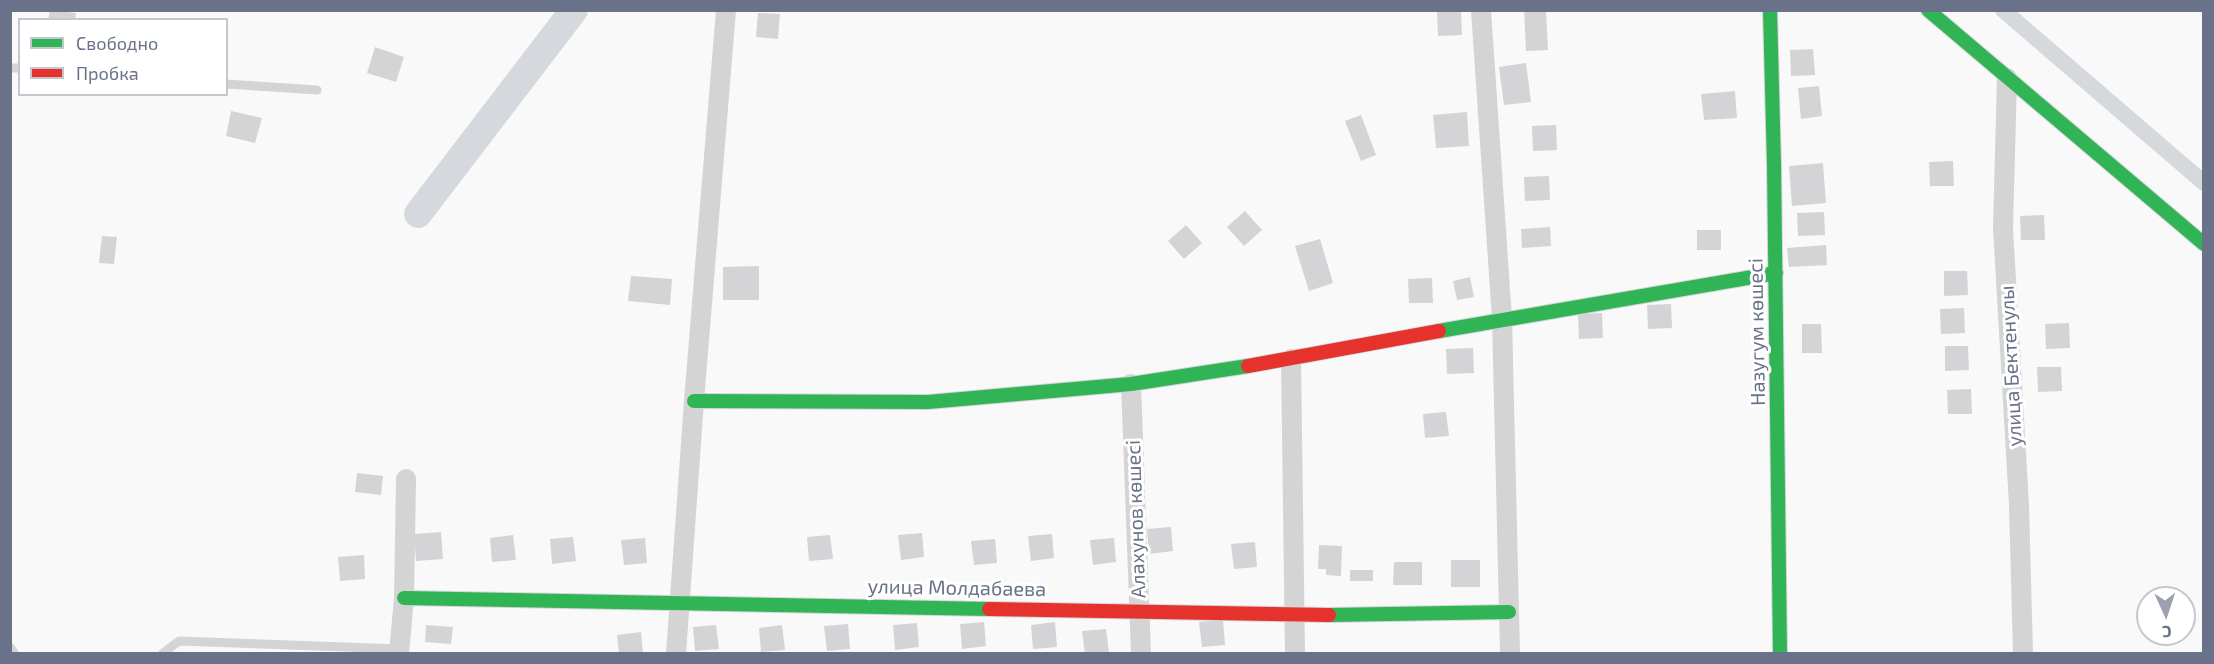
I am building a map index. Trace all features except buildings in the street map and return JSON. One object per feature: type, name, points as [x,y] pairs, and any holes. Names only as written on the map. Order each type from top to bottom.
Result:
[{"type":"street","points":[[676,654],[726,10]]},
{"type":"street","points":[[1481,10],[1503,319],[1510,654]]},
{"type":"street","name":"Назугум көшесі","points":[[1770,10],[1776,273],[1780,654]]},
{"type":"street","points":[[1928,10],[2204,244]]},
{"type":"street","name":"улица Бектенулы","points":[[2007,78],[2003,228],[2019,505],[2023,654]]},
{"type":"street","points":[[694,401],[928,402],[1131,384],[1291,359],[1503,319],[1776,273]]},
{"type":"street","points":[[1291,359],[1295,654]]},
{"type":"street","name":"Алахунов көшесі","points":[[1131,384],[1141,654]]},
{"type":"street","points":[[400,651],[404,598],[406,479]]},
{"type":"street","name":"улица Молдабаева","points":[[404,598],[1295,615],[1509,612]]},
{"type":"lane","points":[[228,84],[317,90]]},
{"type":"lane","points":[[162,654],[179,641],[400,651]]},
{"type":"lane","points":[[10,647],[15,654]]},
{"type":"waterway","points":[[418,214],[574,10]]},
{"type":"waterway","points":[[2003,10],[2204,183]]},
{"type":"traffic: fast","points":[[1770,10],[1780,654]]},
{"type":"traffic: fast","points":[[1928,10],[2204,244]]},
{"type":"traffic: fast","points":[[1439,331],[1776,273]]},
{"type":"traffic: fast","points":[[694,401],[928,402],[1131,384],[1248,366]]},
{"type":"traffic: fast","points":[[404,598],[989,609]]},
{"type":"traffic: fast","points":[[1329,615],[1509,612]]},
{"type":"traffic: jam","points":[[1248,366],[1439,331]]},
{"type":"traffic: jam","points":[[989,609],[1329,615]]}]
